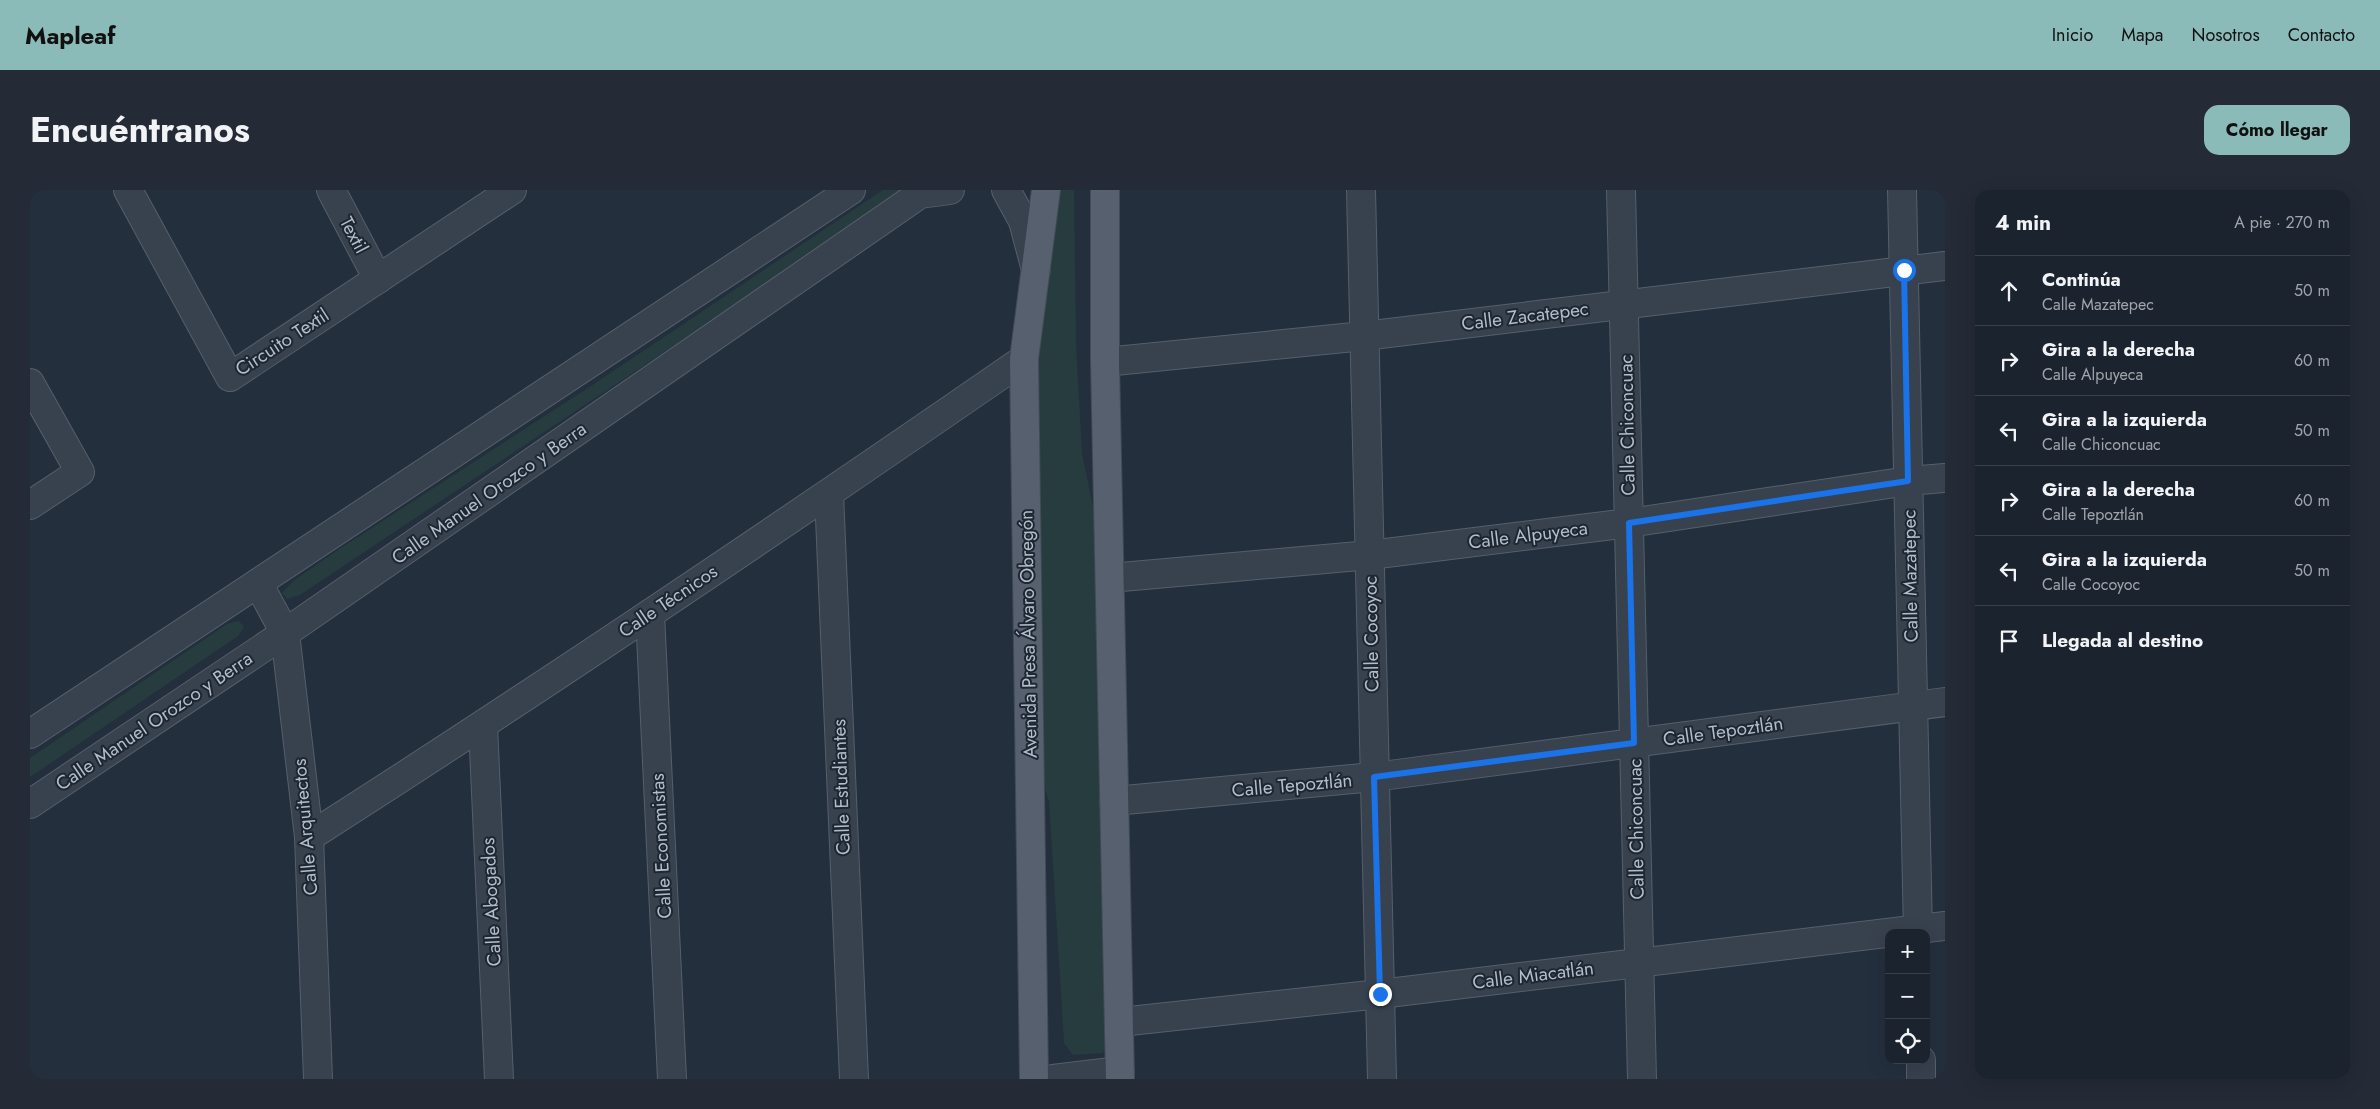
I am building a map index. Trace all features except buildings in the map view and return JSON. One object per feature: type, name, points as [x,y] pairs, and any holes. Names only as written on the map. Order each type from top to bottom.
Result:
[{"type":"main road","name":"Avenida Presa Álvaro Obregón","points":[[1034,1079],[1024,359],[1046,190]]},
{"type":"main road","points":[[1103,197],[1120,1075]]},
{"type":"street","name":"Circuito Textil","points":[[128,190],[230,377],[512,190]]},
{"type":"street","name":"Textil","points":[[330,190],[378,279]]},
{"type":"street","points":[[30,734],[851,190]]},
{"type":"street","name":"Calle Manuel Orozco y Berra","points":[[30,804],[285,633],[920,194],[950,190]]},
{"type":"street","points":[[1006,190],[1023,222],[1036,271]]},
{"type":"street","name":"Calle Cocoyoc","points":[[1361,190],[1382,1079]]},
{"type":"street","name":"Calle Chiconcuac","points":[[1621,190],[1642,1079]]},
{"type":"street","name":"Calle Mazatepec","points":[[1902,190],[1918,929]]},
{"type":"street","name":"Calle Zacatepec","points":[[1105,362],[1364,336],[1624,303],[1945,266]]},
{"type":"street","name":"Calle Técnicos","points":[[308,838],[483,726],[829,494],[1024,359]]},
{"type":"street","points":[[30,505],[80,472],[32,392]]},
{"type":"street","name":"Calle Alpuyeca","points":[[1110,578],[1370,555],[1629,523],[1908,481],[1945,478]]},
{"type":"street","name":"Calle Estudiantes","points":[[829,494],[854,1079]]},
{"type":"street","name":"Calle Arquitectos","points":[[258,583],[285,633],[308,838],[318,1079]]},
{"type":"street","name":"Calle Economistas","points":[[650,614],[672,1079]]},
{"type":"street","name":"Calle Tepoztlán","points":[[1114,801],[1374,777],[1945,702]]},
{"type":"street","name":"Calle Abogados","points":[[483,726],[499,1079]]},
{"type":"street","name":"Calle Miacatlán","points":[[1929,929],[1945,926]]},
{"type":"street","name":"Calle Miacatlán","points":[[1120,1022],[1380,994],[1885,935]]},
{"type":"street","points":[[1921,1064],[1922,1079]]},
{"type":"street","points":[[1053,1079],[1120,1075]]},
{"type":"green space","points":[[883,190],[907,190],[300,595],[287,599],[282,593],[293,581],[338,550],[591,386]]},
{"type":"green space","points":[[1059,190],[1074,190],[1076,344],[1082,454],[1094,511],[1108,1041],[1103,1053],[1073,1055],[1064,1043],[1049,801],[1037,766],[1032,569],[1038,340]]},
{"type":"green space","points":[[239,621],[244,627],[238,636],[30,777],[30,758],[227,624]]},
{"type":"route","points":[[1380,994],[1374,777],[1634,743],[1629,523],[1908,481],[1904,270]]}]
